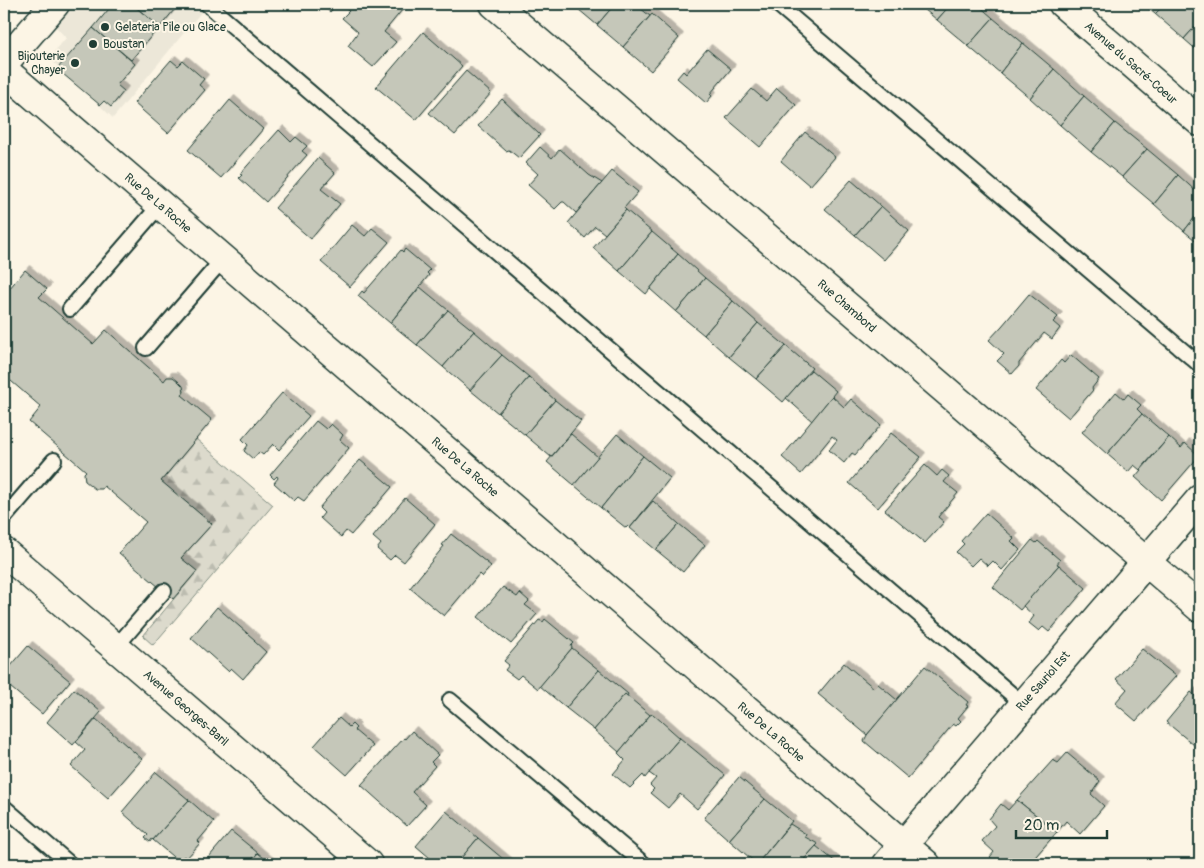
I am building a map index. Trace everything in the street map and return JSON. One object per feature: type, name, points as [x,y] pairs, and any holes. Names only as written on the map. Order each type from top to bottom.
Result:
[{"type":"street","points":[[4,63],[55,4]]},
{"type":"street","name":"Rue Chambord","points":[[494,4],[1200,608]]},
{"type":"street","name":"Avenue du Sacré-Coeur","points":[[1062,4],[1200,122]]},
{"type":"street","name":"Rue De La Roche","points":[[4,70],[223,259],[896,855],[926,864]]},
{"type":"street","name":"Rue Sauriol Est","points":[[896,855],[1200,499]]},
{"type":"street","name":"Avenue Georges-Baril","points":[[4,552],[368,864]]},
{"type":"lane","points":[[207,4],[1023,704]]},
{"type":"lane","points":[[778,4],[1200,365]]},
{"type":"lane","points":[[70,309],[160,205]]},
{"type":"lane","points":[[146,348],[223,259]]},
{"type":"lane","points":[[4,518],[54,460]]},
{"type":"lane","points":[[115,648],[164,592]]},
{"type":"lane","points":[[450,700],[644,864]]},
{"type":"lane","points":[[4,807],[70,864]]},
{"type":"shaded area","points":[[35,4],[208,4],[113,118],[49,58],[66,38]]},
{"type":"green space","points":[[196,439],[273,505],[153,645],[143,636],[197,571],[181,558],[212,524],[161,481]]},
{"type":"building","points":[[113,4],[132,4],[159,27],[131,60],[93,28]]},
{"type":"building","points":[[132,4],[179,4],[160,27]]},
{"type":"building","points":[[321,4],[337,4],[330,12]]},
{"type":"building","points":[[351,4],[407,4],[384,32],[396,42],[373,67],[348,46],[358,32],[342,18],[349,11],[346,9]]},
{"type":"building","points":[[572,4],[615,4],[597,25]]},
{"type":"building","points":[[615,4],[635,4],[650,16],[623,47],[597,25]]},
{"type":"building","points":[[918,4],[951,4],[937,20]]},
{"type":"building","points":[[951,4],[977,4],[993,18],[968,46],[937,20]]},
{"type":"building","points":[[1143,4],[1165,4],[1155,14]]},
{"type":"building","points":[[1165,4],[1200,4],[1200,21],[1184,39],[1155,14]]},
{"type":"building","points":[[652,14],[679,38],[651,71],[623,47]]},
{"type":"building","points":[[993,18],[1023,43],[1000,73],[968,46]]},
{"type":"building","points":[[1200,21],[1200,53],[1184,39]]},
{"type":"building","points":[[93,28],[135,64],[117,85],[124,91],[111,107],[104,101],[100,105],[57,69]]},
{"type":"building","points":[[423,32],[462,66],[416,120],[376,87]]},
{"type":"building","points":[[1023,43],[1054,69],[1030,98],[1000,73]]},
{"type":"building","points":[[707,49],[731,69],[710,94],[712,96],[706,103],[677,78],[683,71],[686,74]]},
{"type":"building","points":[[171,60],[178,66],[183,61],[204,79],[199,85],[205,90],[168,133],[134,103]]},
{"type":"building","points":[[1054,69],[1084,96],[1060,125],[1030,98]]},
{"type":"building","points":[[466,71],[491,93],[455,135],[429,113]]},
{"type":"building","points":[[777,88],[796,105],[760,147],[726,118],[752,89],[766,101]]},
{"type":"building","points":[[1084,96],[1115,123],[1091,152],[1060,125]]},
{"type":"building","points":[[502,99],[540,135],[519,158],[509,150],[506,151],[478,126]]},
{"type":"building","points":[[230,100],[263,129],[221,178],[188,150]]},
{"type":"building","points":[[1115,123],[1147,149],[1122,177],[1091,152]]},
{"type":"building","points":[[279,130],[291,142],[296,137],[307,146],[302,151],[307,155],[266,202],[239,178],[242,175],[240,174]]},
{"type":"building","points":[[805,132],[835,157],[810,186],[781,161]]},
{"type":"building","points":[[540,147],[552,158],[560,149],[589,175],[602,183],[576,213],[564,202],[555,209],[528,185],[538,174],[526,163]]},
{"type":"building","points":[[1147,149],[1178,175],[1154,204],[1122,177]]},
{"type":"building","points":[[318,158],[335,173],[321,189],[340,204],[311,239],[275,208]]},
{"type":"building","points":[[612,171],[638,192],[624,208],[626,210],[605,234],[595,226],[585,238],[568,223]]},
{"type":"building","points":[[1178,175],[1200,195],[1200,211],[1184,231],[1154,204]]},
{"type":"building","points":[[851,180],[881,206],[855,235],[825,209]]},
{"type":"building","points":[[881,206],[909,231],[884,260],[855,235]]},
{"type":"building","points":[[626,210],[652,232],[619,271],[593,248]]},
{"type":"building","points":[[1200,211],[1200,244],[1184,231]]},
{"type":"building","points":[[352,225],[365,236],[372,228],[389,242],[350,287],[321,262]]},
{"type":"building","points":[[652,232],[678,254],[646,294],[619,271]]},
{"type":"building","points":[[405,249],[430,270],[427,273],[429,275],[390,323],[358,296],[362,291],[364,293],[401,250],[403,252]]},
{"type":"building","points":[[678,254],[705,278],[676,312],[650,289]]},
{"type":"building","points":[[25,270],[47,289],[39,297],[93,344],[106,330],[164,381],[167,377],[173,377],[178,381],[183,386],[184,392],[182,395],[212,420],[161,481],[212,524],[181,558],[197,571],[173,599],[119,553],[146,522],[104,486],[102,489],[95,489],[85,481],[84,473],[86,471],[29,422],[41,407],[4,375],[4,295]]},
{"type":"building","points":[[705,278],[733,301],[704,335],[676,312]]},
{"type":"building","points":[[420,287],[448,310],[417,345],[390,323]]},
{"type":"building","points":[[1029,294],[1058,317],[1053,322],[1060,328],[1052,339],[1044,333],[1012,374],[997,361],[1004,354],[989,340]]},
{"type":"building","points":[[733,301],[758,323],[729,357],[704,335]]},
{"type":"building","points":[[448,310],[474,331],[443,367],[417,345]]},
{"type":"building","points":[[758,323],[786,346],[756,379],[729,357]]},
{"type":"building","points":[[474,331],[502,355],[470,390],[443,367]]},
{"type":"building","points":[[786,346],[812,368],[783,402],[756,379]]},
{"type":"building","points":[[502,355],[529,377],[498,413],[470,390]]},
{"type":"building","points":[[1071,355],[1099,379],[1092,388],[1093,390],[1069,418],[1036,390],[1061,360],[1064,363]]},
{"type":"building","points":[[811,370],[836,391],[812,421],[786,398]]},
{"type":"building","points":[[529,377],[555,400],[525,435],[498,413]]},
{"type":"building","points":[[1116,392],[1124,399],[1128,394],[1141,405],[1137,409],[1142,414],[1107,454],[1082,432]]},
{"type":"building","points":[[282,393],[309,416],[279,450],[273,444],[263,455],[259,452],[253,459],[244,451],[248,445],[242,439]]},
{"type":"building","points":[[832,396],[844,407],[851,399],[881,425],[855,455],[852,453],[844,463],[829,450],[837,440],[832,436],[801,474],[782,457]]},
{"type":"building","points":[[555,400],[581,421],[551,457],[525,435]]},
{"type":"building","points":[[1142,414],[1169,437],[1140,470],[1134,465],[1128,472],[1107,454]]},
{"type":"building","points":[[316,421],[326,429],[331,424],[343,435],[340,440],[349,448],[304,501],[298,497],[294,501],[274,483],[278,478],[277,476],[274,479],[270,475]]},
{"type":"building","points":[[891,433],[921,457],[878,508],[849,483]]},
{"type":"building","points":[[571,434],[598,457],[574,485],[547,462]]},
{"type":"building","points":[[617,434],[643,456],[601,508],[574,485]]},
{"type":"building","points":[[1169,437],[1181,448],[1185,443],[1199,456],[1161,500],[1135,477]]},
{"type":"building","points":[[643,456],[670,478],[630,528],[628,526],[626,528],[601,508]]},
{"type":"building","points":[[360,460],[392,487],[351,535],[346,531],[341,537],[320,518],[324,513],[319,508]]},
{"type":"building","points":[[925,465],[937,476],[942,470],[949,476],[944,482],[958,493],[938,517],[944,522],[925,543],[885,510]]},
{"type":"building","points":[[405,498],[435,524],[404,562],[395,555],[390,560],[377,549],[381,544],[373,537]]},
{"type":"building","points":[[653,501],[679,524],[656,550],[630,528]]},
{"type":"building","points":[[986,513],[1014,538],[1011,541],[1020,550],[1002,570],[993,561],[988,566],[979,558],[971,566],[956,552],[964,544],[961,541]]},
{"type":"building","points":[[679,524],[705,545],[683,572],[656,550]]},
{"type":"building","points":[[451,534],[491,566],[482,577],[479,574],[444,616],[410,588],[444,546],[442,545]]},
{"type":"building","points":[[1032,540],[1036,543],[1038,541],[1060,560],[1057,564],[1059,565],[1020,610],[993,587]]},
{"type":"building","points":[[1059,565],[1086,588],[1049,632],[1043,627],[1039,631],[1029,623],[1034,616],[1023,606]]},
{"type":"building","points":[[503,587],[517,597],[520,593],[529,601],[525,605],[537,614],[511,644],[478,617]]},
{"type":"building","points":[[217,607],[266,652],[243,679],[231,668],[228,671],[191,638]]},
{"type":"building","points":[[545,619],[574,643],[571,646],[572,648],[538,689],[521,675],[517,679],[505,670],[509,665],[504,661],[539,620],[543,622]]},
{"type":"building","points":[[28,646],[70,681],[42,714],[4,682],[4,674]]},
{"type":"building","points":[[572,648],[599,670],[566,708],[540,686]]},
{"type":"building","points":[[1142,649],[1176,676],[1136,721],[1115,703],[1127,689],[1116,679]]},
{"type":"building","points":[[844,663],[874,688],[878,684],[897,700],[867,735],[818,694]]},
{"type":"building","points":[[925,666],[968,702],[966,705],[968,706],[958,718],[961,721],[956,726],[953,724],[908,778],[864,741]]},
{"type":"building","points":[[599,670],[628,694],[627,696],[625,694],[594,730],[566,708]]},
{"type":"building","points":[[74,689],[101,712],[73,745],[47,722]]},
{"type":"building","points":[[1191,692],[1200,700],[1199,749],[1166,722]]},
{"type":"building","points":[[625,694],[650,715],[619,752],[594,730]]},
{"type":"building","points":[[653,714],[680,738],[645,778],[643,775],[630,788],[613,774],[625,760],[618,753],[650,715]]},
{"type":"building","points":[[339,718],[349,727],[352,724],[356,728],[354,730],[373,746],[347,775],[314,746]]},
{"type":"building","points":[[96,719],[142,759],[108,798],[71,766],[85,750],[76,742]]},
{"type":"building","points":[[412,731],[438,755],[431,762],[435,766],[412,792],[426,805],[407,826],[361,785]]},
{"type":"building","points":[[680,738],[725,775],[697,809],[680,794],[668,808],[650,793],[654,789],[650,785],[656,778],[649,773]]},
{"type":"building","points":[[1067,753],[1100,781],[1091,794],[1104,806],[1080,834],[1066,821],[1057,832],[1017,800],[1053,760],[1058,763]]},
{"type":"building","points":[[156,772],[189,800],[150,842],[145,838],[148,835],[122,812]]},
{"type":"building","points":[[739,777],[765,799],[729,840],[704,818]]},
{"type":"building","points":[[765,799],[792,821],[757,864],[729,840]]},
{"type":"building","points":[[189,800],[214,822],[198,841],[200,843],[186,859],[184,856],[179,862],[153,840]]},
{"type":"building","points":[[1017,800],[1057,832],[1029,864],[998,864],[990,857],[994,852],[982,841],[995,826],[989,819],[1001,804],[1008,810]]},
{"type":"building","points":[[446,811],[478,838],[456,864],[437,864],[416,846]]},
{"type":"building","points":[[790,824],[806,834],[805,837],[818,844],[800,864],[757,864]]},
{"type":"building","points":[[231,831],[258,853],[248,864],[203,864]]},
{"type":"building","points":[[478,838],[508,863],[456,864]]},
{"type":"building","points":[[816,846],[838,864],[800,864]]},
{"type":"building","points":[[258,853],[271,864],[248,864]]},
{"type":"place","name":"Gelateria Pile ou Glace","points":[[105,27]]},
{"type":"place","name":"Boustan","points":[[93,44]]},
{"type":"place","name":"Bijouterie Chayer","points":[[75,63]]}]
